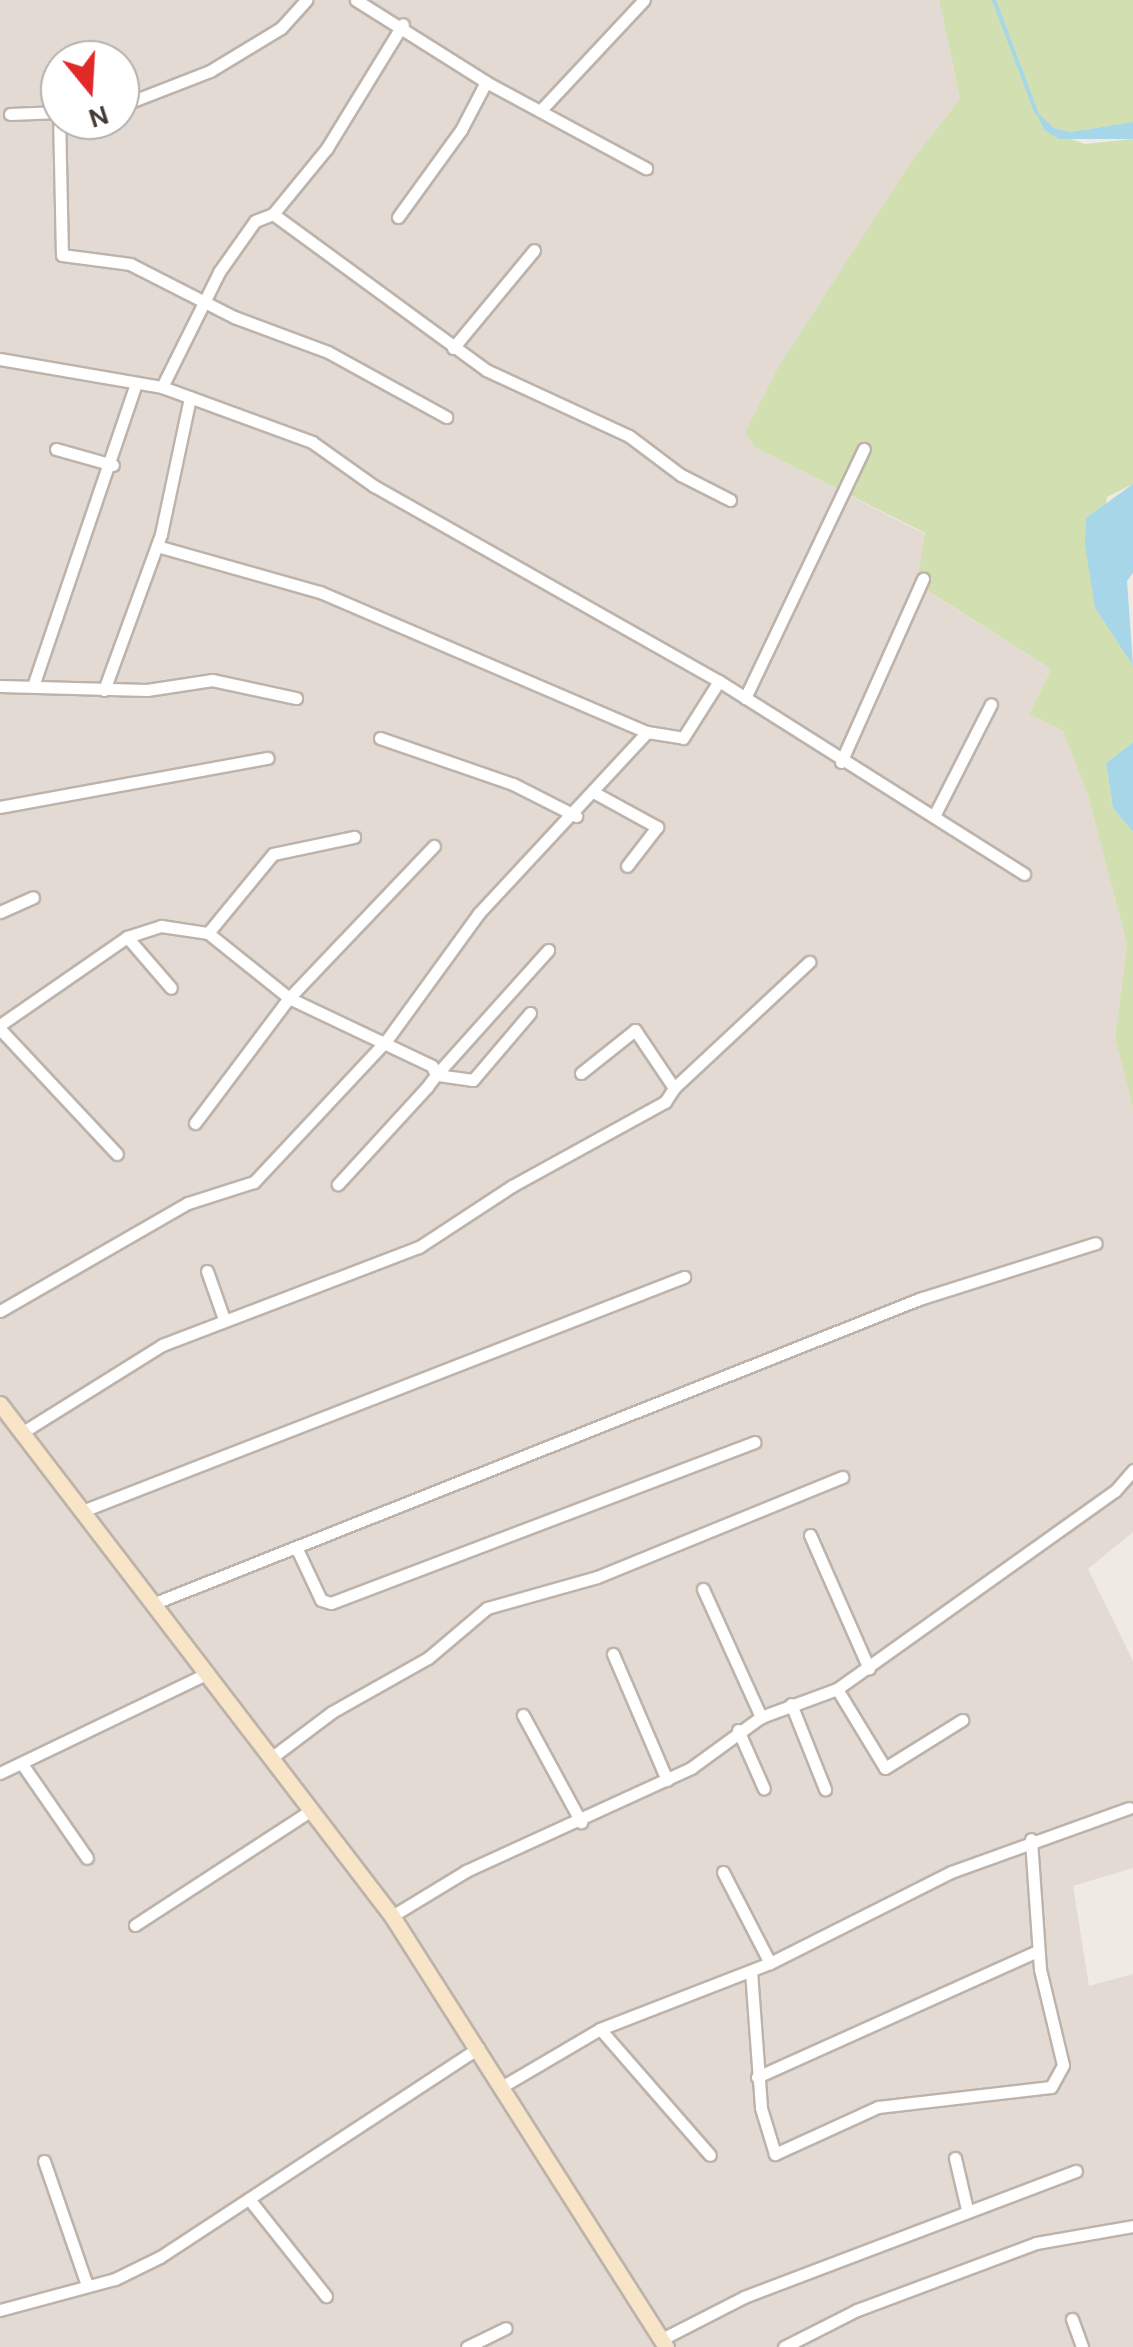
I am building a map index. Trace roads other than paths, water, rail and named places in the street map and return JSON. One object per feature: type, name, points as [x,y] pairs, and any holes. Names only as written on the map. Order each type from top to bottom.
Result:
[{"type":"street","points":[[140,98],[210,71],[281,28],[306,0]]},
{"type":"street","points":[[356,0],[403,24],[486,82],[646,168]]},
{"type":"street","points":[[540,111],[644,0]]},
{"type":"street","points":[[162,387],[202,301],[255,221],[273,214],[327,148],[403,24]]},
{"type":"street","points":[[398,217],[460,130],[486,82]]},
{"type":"street","points":[[10,114],[40,113]]},
{"type":"street","points":[[63,140],[62,256],[130,264],[202,301],[328,352],[446,417]]},
{"type":"street","points":[[273,214],[453,348],[629,436],[681,475],[730,500]]},
{"type":"street","points":[[453,348],[534,250]]},
{"type":"street","points":[[0,360],[162,387],[312,442],[374,486],[719,681],[841,762],[934,814],[1024,874]]},
{"type":"street","points":[[33,686],[112,464],[136,382]]},
{"type":"street","points":[[104,690],[157,546],[190,397]]},
{"type":"street","points":[[56,449],[112,464]]},
{"type":"street","points":[[745,698],[864,449]]},
{"type":"street","points":[[157,546],[320,592],[647,732],[682,738],[719,681]]},
{"type":"street","points":[[841,762],[923,579]]},
{"type":"street","points":[[0,686],[104,690],[212,680],[296,698]]},
{"type":"street","points":[[934,814],[991,704]]},
{"type":"street","points":[[0,1311],[188,1203],[254,1182],[386,1041],[479,913],[576,816],[647,732]]},
{"type":"street","points":[[380,738],[513,784],[576,816]]},
{"type":"street","points":[[0,808],[268,758]]},
{"type":"street","points":[[595,793],[657,827],[627,866]]},
{"type":"street","points":[[208,933],[272,854],[354,837]]},
{"type":"street","points":[[195,1123],[290,998],[434,846]]},
{"type":"street","points":[[0,912],[33,897]]},
{"type":"street","points":[[117,1154],[0,1027],[127,937],[161,926],[208,933],[290,998],[386,1041],[432,1066],[436,1074]]},
{"type":"street","points":[[127,937],[171,988]]},
{"type":"street","points":[[338,1184],[548,950]]},
{"type":"street","points":[[23,1432],[162,1345],[418,1247],[512,1186],[665,1102],[674,1088],[809,962]]},
{"type":"street","points":[[436,1074],[473,1080],[530,1013]]},
{"type":"street","points":[[581,1074],[634,1030],[674,1088]]},
{"type":"street","points":[[155,1603],[922,1298],[1096,1242]]},
{"type":"street","points":[[207,1270],[224,1319]]},
{"type":"street","points":[[85,1510],[684,1277]]},
{"type":"street","points":[[0,1404],[85,1510],[392,1916],[664,2343],[744,2298],[967,2209],[1076,2171]]},
{"type":"street","points":[[296,1549],[320,1600],[331,1603],[754,1442]]},
{"type":"street","points":[[392,1916],[466,1871],[667,1780],[761,1717],[838,1689],[1116,1491],[1133,1470]]},
{"type":"street","points":[[271,1758],[332,1712],[428,1658],[487,1608],[597,1577],[842,1477]]},
{"type":"street","points":[[810,1535],[869,1668]]},
{"type":"street","points":[[703,1589],[761,1717]]},
{"type":"street","points":[[613,1654],[667,1780]]},
{"type":"street","points":[[0,1773],[208,1673]]},
{"type":"street","points":[[838,1689],[885,1768],[962,1720]]},
{"type":"street","points":[[791,1704],[825,1789]]},
{"type":"street","points":[[523,1715],[581,1822]]},
{"type":"street","points":[[738,1730],[764,1789]]},
{"type":"street","points":[[22,1764],[87,1858]]},
{"type":"street","points":[[503,2086],[600,2030],[770,1963],[886,1901],[1031,1839],[1129,1808]]},
{"type":"street","points":[[135,1925],[310,1811]]},
{"type":"street","points":[[751,1971],[757,2078],[775,2154],[878,2106],[1051,2086],[1063,2065],[1038,1951],[1031,1839]]},
{"type":"street","points":[[724,1872],[770,1963]]},
{"type":"street","points":[[757,2078],[1038,1951]]},
{"type":"street","points":[[600,2030],[710,2155]]},
{"type":"street","points":[[0,2310],[87,2285],[160,2256],[478,2048]]},
{"type":"street","points":[[955,2158],[967,2209]]},
{"type":"street","points":[[44,2161],[87,2285]]},
{"type":"street","points":[[249,2199],[326,2296]]},
{"type":"street","points":[[784,2347],[857,2310],[1036,2243],[1133,2226]]},
{"type":"street","points":[[1072,2318],[1082,2347]]},
{"type":"street","points":[[468,2347],[506,2328]]},
{"type":"water","points":[[1035,110],[1054,128],[1070,132],[1133,122],[1133,139],[1059,139],[1044,130]]},
{"type":"water","points":[[1133,484],[1133,573],[1127,581],[1133,666],[1095,608],[1085,545],[1086,518]]},
{"type":"water","points":[[1133,742],[1133,832],[1113,808],[1106,763]]},
{"type":"waterway","points":[[994,0],[1036,112]]}]
